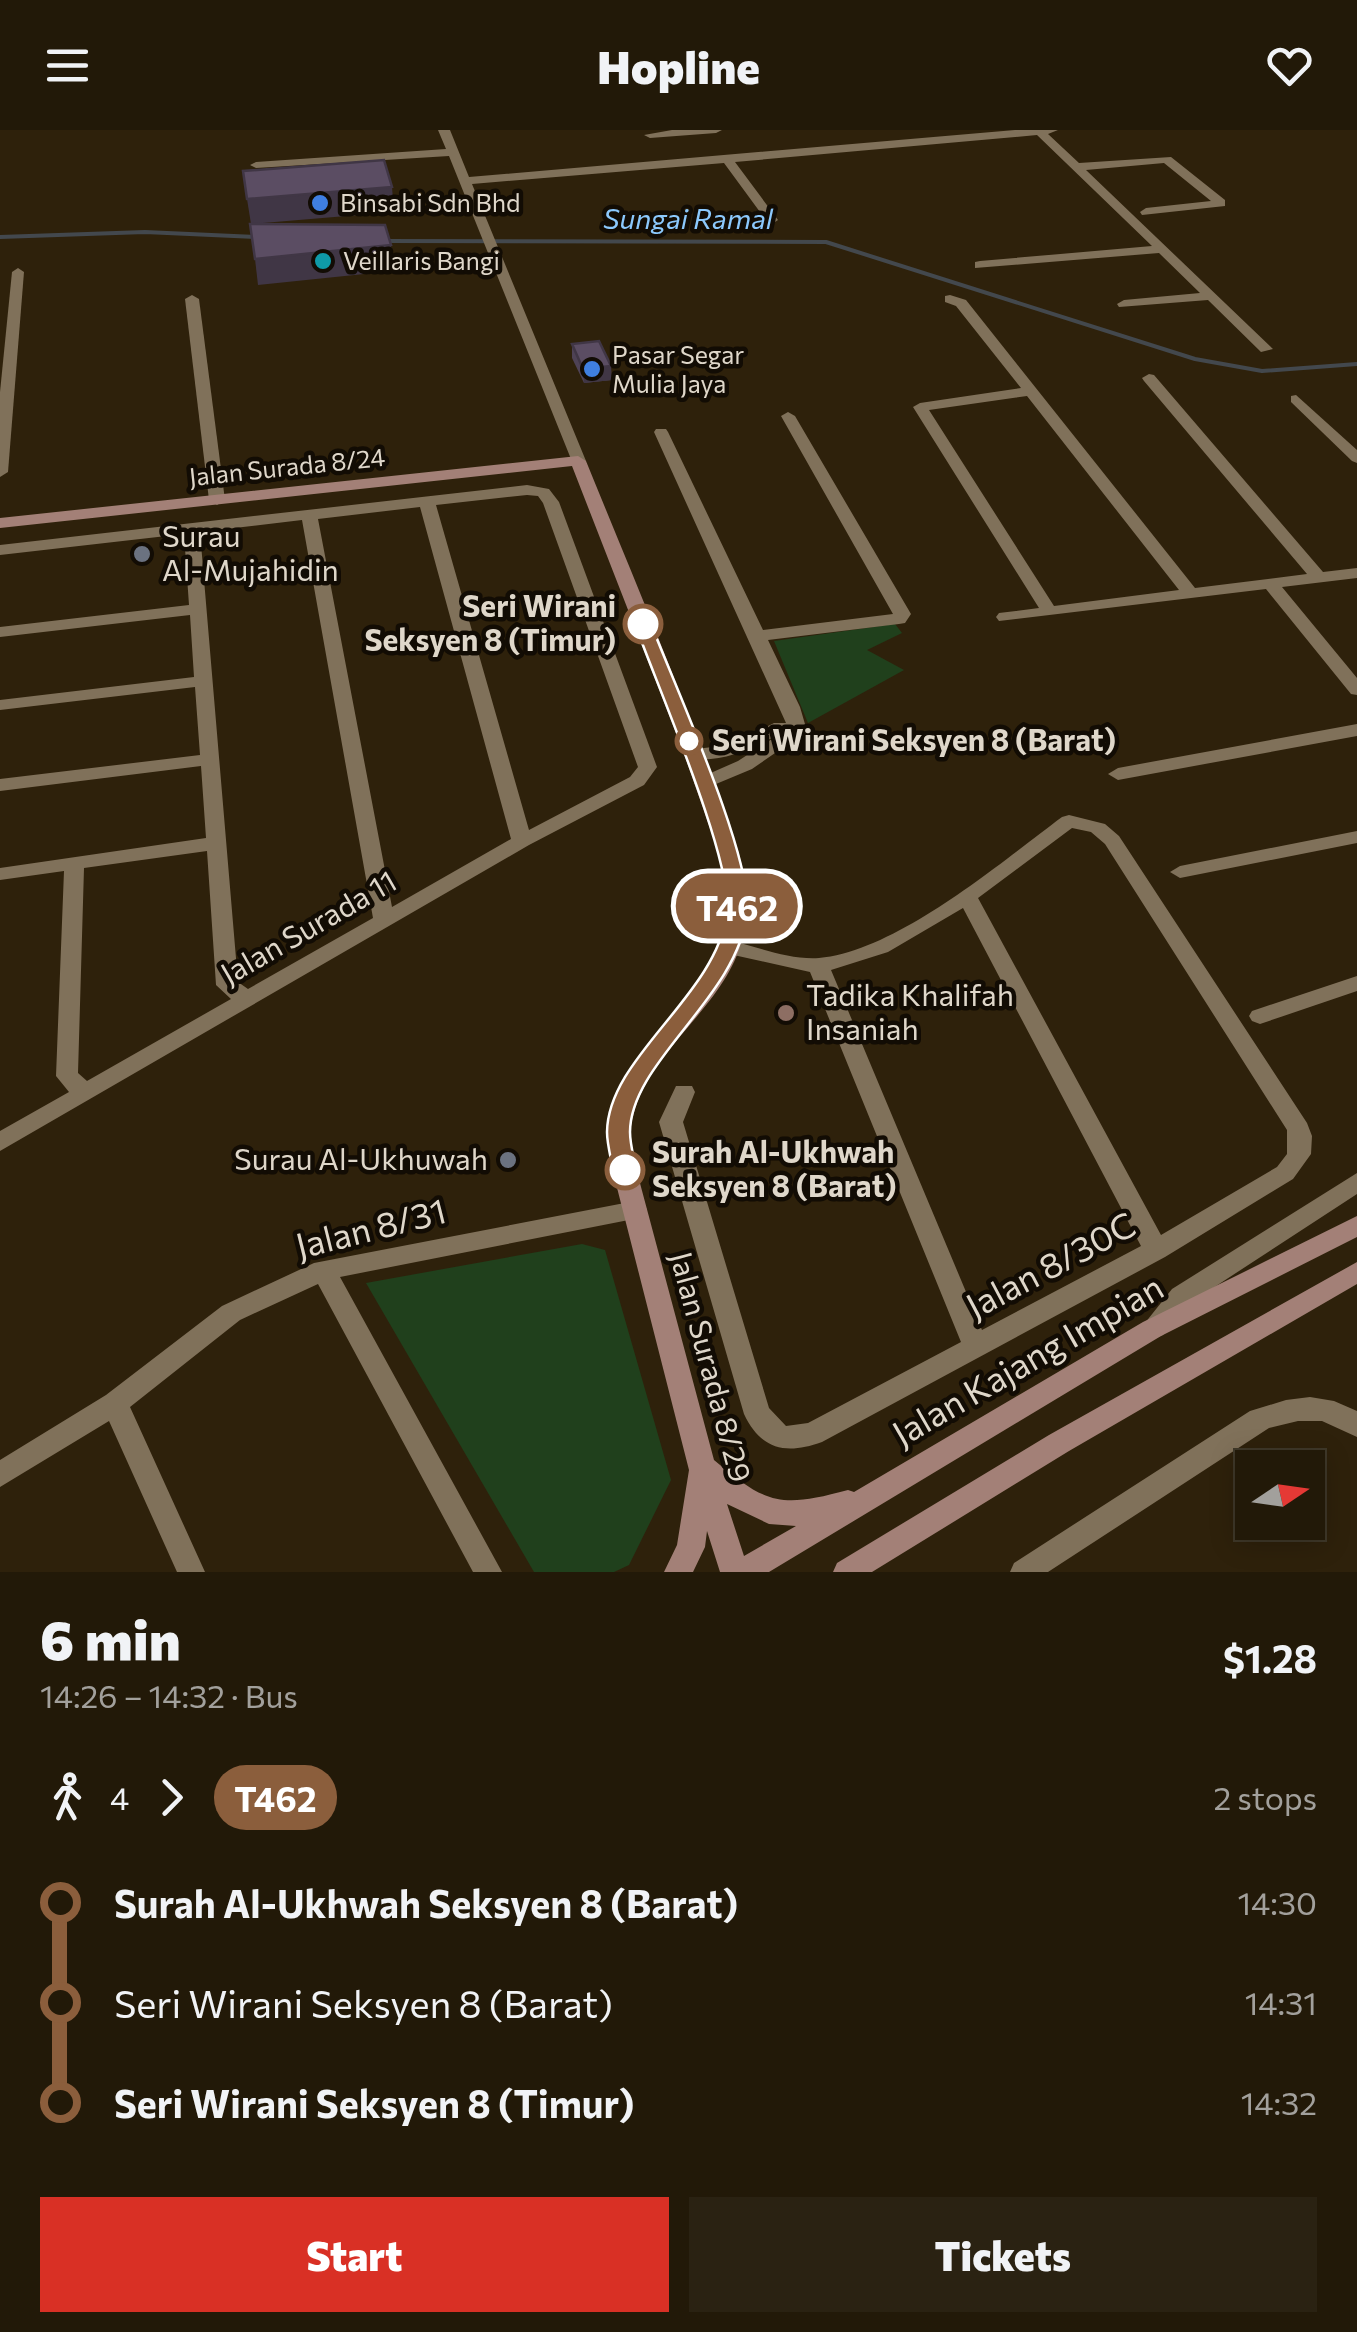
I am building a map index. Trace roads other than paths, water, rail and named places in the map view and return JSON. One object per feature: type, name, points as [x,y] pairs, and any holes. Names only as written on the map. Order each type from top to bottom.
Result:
[{"type":"street","points":[[444,130],[578,460]]},
{"type":"street","points":[[650,136],[716,130]]},
{"type":"street","points":[[466,181],[1052,130]]},
{"type":"street","points":[[1038,131],[1266,349]]},
{"type":"street","points":[[256,165],[454,152]]},
{"type":"street","points":[[728,158],[772,220]]},
{"type":"street","points":[[1076,167],[1166,159],[1221,203],[1146,212]]},
{"type":"street","points":[[980,266],[1161,249]]},
{"type":"street","points":[[0,472],[18,272]]},
{"type":"street","points":[[1124,304],[1210,296]]},
{"type":"street","points":[[192,299],[217,500]]},
{"type":"street","points":[[950,299],[961,303],[1191,594]]},
{"type":"street","points":[[1148,378],[1319,578]]},
{"type":"street","points":[[1032,392],[920,407],[1048,608]]},
{"type":"street","points":[[1296,399],[1357,458]]},
{"type":"street","points":[[758,636],[899,619],[900,607],[788,416]]},
{"type":"street","points":[[662,432],[791,707],[798,731],[746,765],[704,783]]},
{"type":"street","name":"Jalan Surada 8/24","points":[[0,524],[578,460]]},
{"type":"street","name":"Jalan Surada 8/29","points":[[578,460],[694,754],[734,878],[738,911],[729,947],[715,975],[641,1073],[626,1100],[618,1131],[702,1467],[734,1572]]},
{"type":"street","name":"Jalan Surada 11","points":[[0,1142],[384,919],[637,780],[648,767],[551,502],[543,492],[527,490],[427,502]]},
{"type":"street","points":[[0,550],[427,502],[522,841]]},
{"type":"street","points":[[308,515],[384,919]]},
{"type":"street","points":[[22,548],[23,521]]},
{"type":"street","points":[[192,528],[228,984],[246,999]]},
{"type":"street","points":[[1005,617],[1048,608],[1357,573]]},
{"type":"street","points":[[1270,584],[1357,690]]},
{"type":"street","points":[[0,632],[199,609]]},
{"type":"street","points":[[0,705],[204,681]]},
{"type":"street","points":[[694,754],[734,750],[762,740],[782,726],[791,707]]},
{"type":"street","points":[[1118,774],[1357,730]]},
{"type":"street","points":[[0,785],[210,759]]},
{"type":"street","name":"Jalan 8/30C","points":[[684,1092],[671,1122],[757,1414],[780,1438],[812,1434],[1156,1250],[1296,1162],[1302,1149],[1299,1129],[1112,840],[1098,828],[1070,821],[966,895]]},
{"type":"street","points":[[1180,872],[1357,838]]},
{"type":"street","points":[[0,874],[216,843]]},
{"type":"street","points":[[74,864],[67,1076],[85,1093]]},
{"type":"street","points":[[729,947],[818,966],[869,954],[966,895],[1156,1250]]},
{"type":"street","points":[[818,966],[976,1346]]},
{"type":"street","points":[[1260,1016],[1357,983]]},
{"type":"street","points":[[1152,1329],[1181,1296],[1357,1182]]},
{"type":"street","name":"Jalan 8/31","points":[[0,1476],[115,1402],[231,1313],[323,1270],[635,1210]]},
{"type":"street","name":"Jalan Kajang Impian","points":[[742,1572],[1152,1329],[1355,1229]]},
{"type":"street","points":[[323,1270],[488,1572]]},
{"type":"street","points":[[848,1572],[1357,1272]]},
{"type":"street","points":[[115,1402],[192,1572]]},
{"type":"street","points":[[1024,1572],[1260,1420],[1281,1412],[1326,1408],[1357,1425]]},
{"type":"street","points":[[702,1467],[751,1508],[769,1513],[805,1512],[872,1494]]},
{"type":"street","points":[[678,1572],[690,1546],[702,1467]]},
{"type":"street","points":[[864,1572],[900,1540]]},
{"type":"waterway","name":"Sungai Ramal","points":[[0,237],[145,232],[256,237]]},
{"type":"waterway","name":"Sungai Ramal","points":[[383,241],[826,242],[1195,359],[1262,371],[1357,364]]},
{"type":"place","name":"Binsabi Sdn Bhd","points":[[320,203]]},
{"type":"place","name":"Veillaris Bangi","points":[[323,261]]},
{"type":"place","name":"Pasar Segar Mulia Jaya","points":[[592,369]]},
{"type":"place","name":"Surau Al-Mujahidin","points":[[142,554]]},
{"type":"place","name":"Seri Wirani Seksyen 8 (Timur)","points":[[643,624]]},
{"type":"place","name":"Seri Wirani Seksyen 8 (Barat)","points":[[689,741]]},
{"type":"place","name":"Tadika Khalifah Insaniah","points":[[786,1013]]},
{"type":"place","name":"Surau Al-Ukhuwah","points":[[508,1160]]},
{"type":"place","name":"Surah Al-Ukhwah Seksyen 8 (Barat)","points":[[625,1170]]}]
